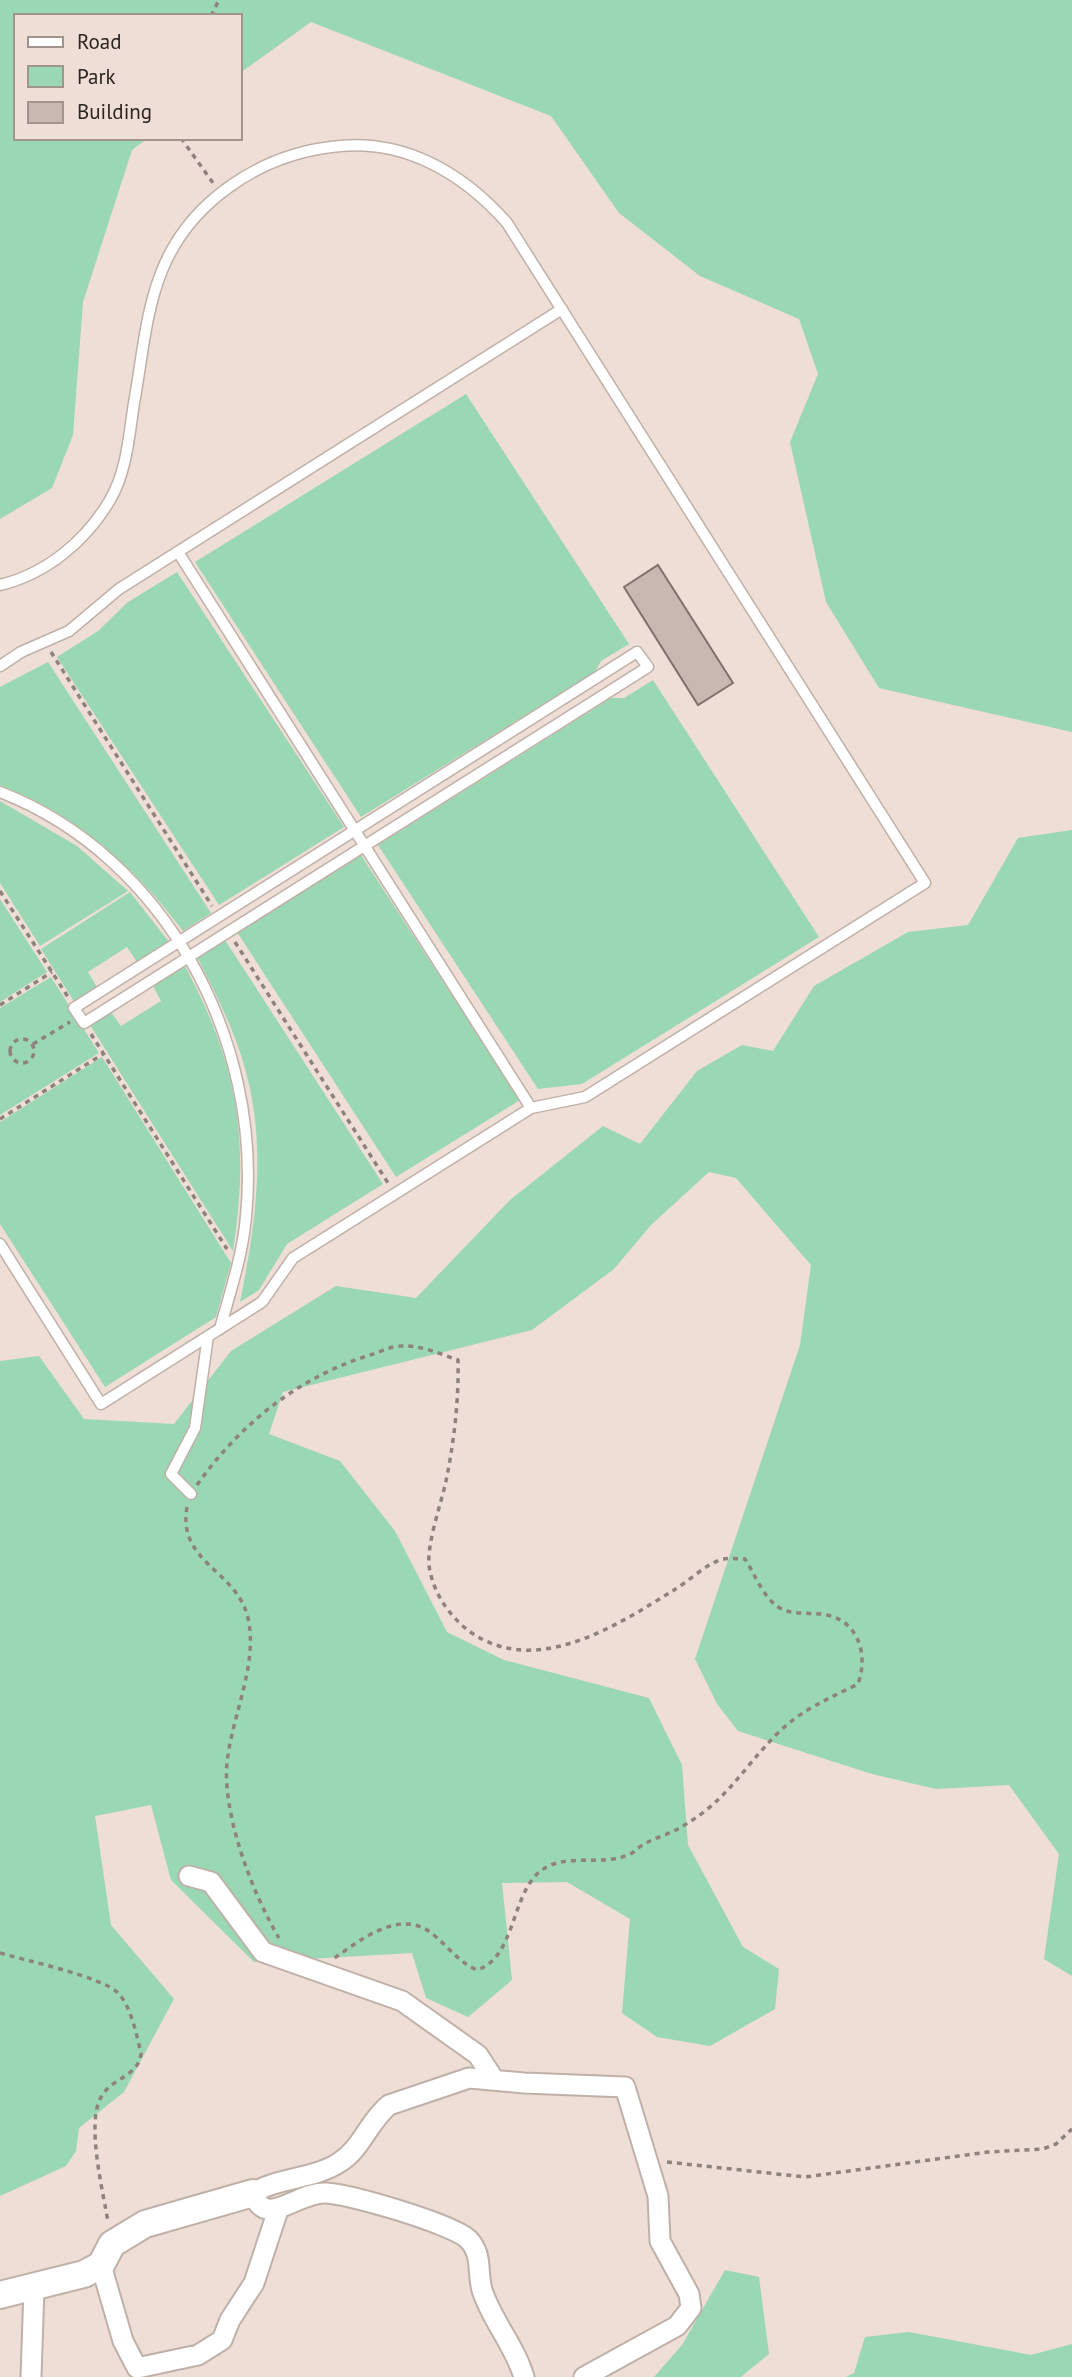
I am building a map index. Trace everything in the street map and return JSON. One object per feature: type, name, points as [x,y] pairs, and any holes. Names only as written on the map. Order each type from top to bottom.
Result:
[{"type":"street","points":[[189,1876],[211,1882],[263,1952],[402,2001],[478,2055],[493,2078]]},
{"type":"street","points":[[0,2295],[85,2274],[145,2224],[253,2193],[264,2186],[338,2164],[355,2150],[379,2113],[389,2105],[469,2078],[625,2087],[658,2196],[660,2241],[689,2294],[691,2308],[677,2326],[584,2377]]},
{"type":"street","points":[[253,2193],[260,2206],[268,2210],[278,2210],[301,2196],[327,2193],[399,2210],[459,2233],[476,2249],[486,2300],[524,2377]]},
{"type":"street","points":[[106,2255],[122,2341],[138,2373],[198,2355],[222,2340],[230,2320],[254,2283],[278,2210]]},
{"type":"street","points":[[32,2377],[34,2288]]},
{"type":"lane","points":[[0,586],[39,570],[63,554],[93,526],[111,498],[123,468],[151,306],[161,272],[185,231],[221,192],[257,169],[314,149],[362,146],[406,152],[465,181],[486,199],[507,223],[925,883],[585,1097],[531,1108],[293,1258],[262,1302],[101,1404],[0,1244]]},
{"type":"lane","points":[[0,666],[21,652],[69,631],[119,589],[562,309]]},
{"type":"lane","points":[[178,552],[531,1108]]},
{"type":"lane","points":[[638,652],[648,667],[189,956],[79,1015],[179,941],[638,652]]},
{"type":"lane","points":[[0,792],[50,818],[124,874],[156,909],[189,956],[226,1035],[238,1079],[246,1130],[246,1216],[238,1265],[220,1329]]},
{"type":"lane","points":[[191,1494],[171,1474],[195,1428],[208,1336]]},
{"type":"path","points":[[182,140],[221,192]]},
{"type":"path","points":[[0,891],[238,1265]]},
{"type":"path","points":[[0,1005],[52,972]]},
{"type":"path","points":[[33,1044],[79,1015]]},
{"type":"path","points":[[26,1039],[33,1044],[35,1053],[30,1060],[23,1064],[11,1058],[10,1049],[14,1042],[26,1039]]},
{"type":"path","points":[[0,1119],[103,1054]]},
{"type":"path","points":[[294,1964],[263,1909],[232,1816],[226,1783],[228,1755],[247,1663],[250,1627],[239,1596],[198,1554],[184,1528],[191,1494],[212,1465],[261,1414],[303,1385],[361,1358],[400,1346],[424,1349],[458,1360],[458,1390],[448,1471],[429,1564],[436,1587],[453,1619],[482,1640],[516,1650],[553,1648],[595,1635],[723,1559],[745,1559],[771,1601],[783,1610],[828,1615],[846,1625],[861,1644],[864,1668],[858,1684],[806,1709],[779,1731],[724,1798],[697,1818],[643,1844],[630,1855],[562,1863],[538,1873],[522,1898],[498,1955],[489,1966],[477,1970],[460,1962],[419,1926],[396,1924],[372,1933],[329,1961],[322,1974]]},
{"type":"path","points":[[0,1953],[97,1982],[117,1991],[123,2000],[138,2043],[140,2062],[106,2089],[95,2112],[106,2255]]},
{"type":"path","points":[[647,2161],[804,2177],[989,2152],[1043,2149],[1056,2144],[1072,2129]]},
{"type":"green space","points":[[0,0],[1072,0],[1072,732],[879,688],[826,602],[790,442],[818,374],[799,319],[700,276],[619,213],[551,116],[311,22],[242,72],[242,14],[14,14],[14,140],[145,140],[132,150],[83,302],[73,435],[52,488],[0,519]]},
{"type":"green space","points":[[466,394],[629,644],[601,661],[595,672],[361,817],[195,562]]},
{"type":"green space","points":[[177,572],[344,827],[219,905],[57,657],[98,631],[128,602]]},
{"type":"green space","points":[[48,662],[211,913],[183,931],[145,885],[102,845],[53,811],[0,785],[0,687]]},
{"type":"green space","points":[[653,680],[819,937],[582,1084],[538,1089],[378,845],[611,698],[624,698]]},
{"type":"green space","points":[[0,801],[77,846],[128,891],[40,946],[0,883]]},
{"type":"green space","points":[[1072,830],[1072,1976],[1044,1959],[1059,1854],[1009,1785],[936,1789],[872,1774],[738,1731],[717,1704],[695,1659],[800,1345],[811,1265],[736,1178],[709,1172],[651,1225],[614,1269],[532,1330],[283,1392],[269,1434],[340,1461],[395,1531],[447,1632],[504,1660],[649,1698],[682,1765],[688,1845],[743,1947],[779,1969],[775,2009],[710,2046],[657,2037],[622,2013],[630,1919],[567,1882],[502,1883],[512,1980],[468,2017],[426,1998],[412,1953],[254,1962],[171,1880],[151,1805],[95,1816],[111,1925],[174,1999],[124,2092],[79,2128],[76,2151],[66,2166],[0,2196],[0,1361],[39,1356],[84,1419],[174,1424],[231,1351],[336,1286],[416,1298],[510,1200],[603,1126],[640,1144],[697,1071],[742,1045],[773,1051],[814,986],[908,932],[968,925],[1018,838]]},
{"type":"green space","points":[[361,855],[520,1100],[396,1177],[237,932]]},
{"type":"green space","points":[[130,892],[169,942],[137,962],[127,947],[88,972],[98,989],[75,1003],[41,949]]},
{"type":"green space","points":[[0,899],[47,972],[0,1002]]},
{"type":"green space","points":[[225,940],[383,1184],[287,1244],[259,1290],[240,1302],[256,1191],[253,1108],[239,1048],[197,957]]},
{"type":"green space","points":[[185,966],[217,1037],[235,1104],[240,1173],[233,1251],[90,1025],[111,1012],[121,1026],[161,1001],[153,986]]},
{"type":"green space","points":[[51,977],[99,1053],[0,1115],[0,1008]]},
{"type":"green space","points":[[102,1057],[231,1263],[216,1317],[105,1387],[0,1224],[0,1122]]},
{"type":"green space","points":[[725,2270],[759,2277],[769,2354],[741,2377],[654,2377],[682,2345]]},
{"type":"green space","points":[[909,2332],[1031,2355],[1072,2344],[1072,2377],[846,2377],[854,2373],[865,2337]]},
{"type":"building","points":[[658,565],[733,683],[698,705],[624,587]]}]
